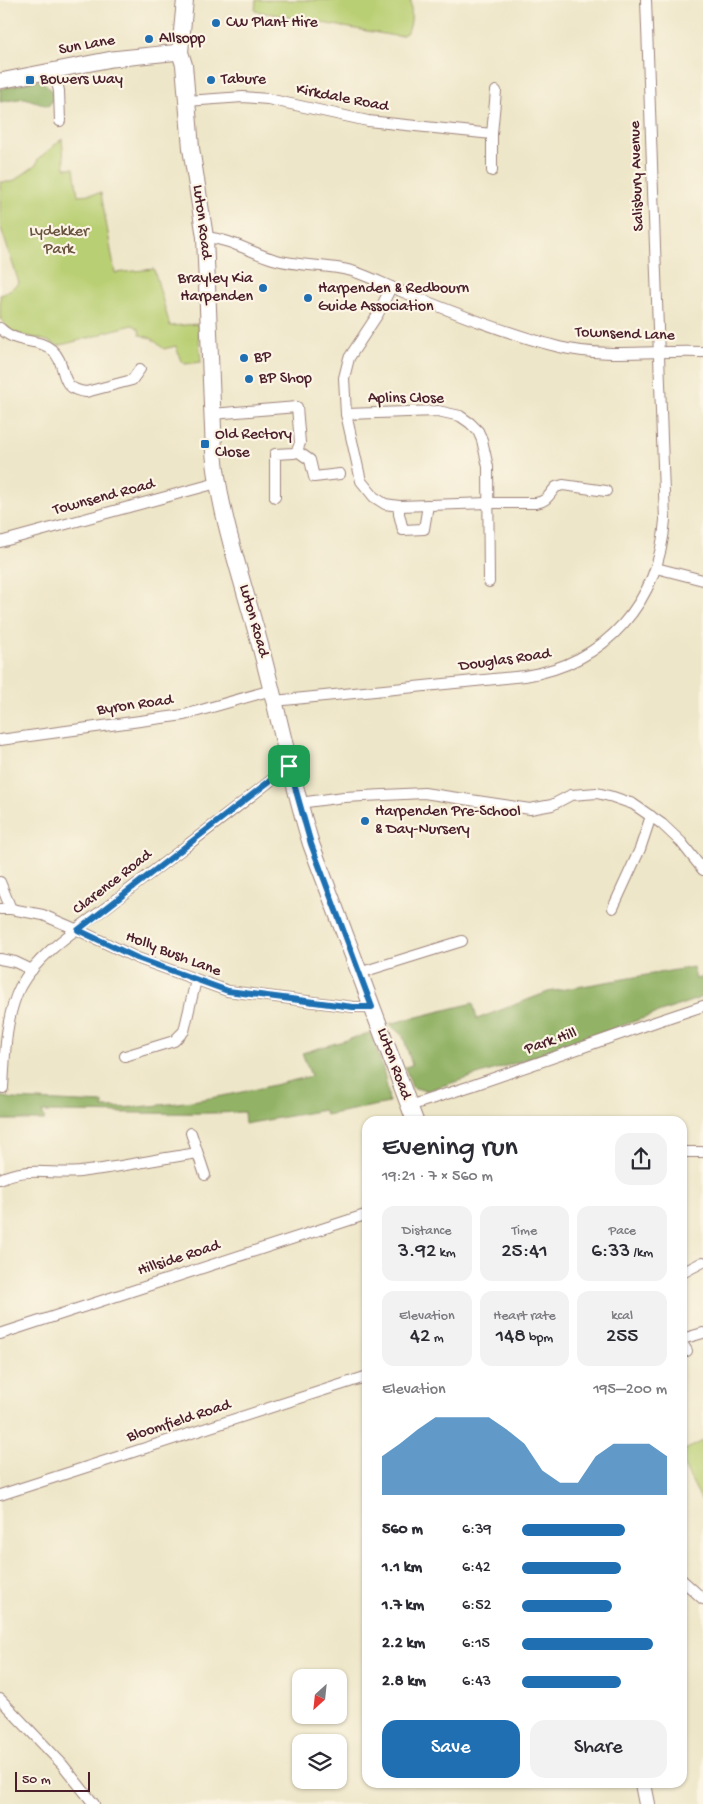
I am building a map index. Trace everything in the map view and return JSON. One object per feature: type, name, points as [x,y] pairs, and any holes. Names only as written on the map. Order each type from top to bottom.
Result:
[{"type":"main road","name":"Luton Road","points":[[184,0],[180,52],[184,65],[191,148],[205,237],[212,414],[217,483],[273,696],[289,766],[311,844],[413,1116]]},
{"type":"main road","points":[[644,1788],[648,1804]]},
{"type":"street","name":"Salisbury Avenue","points":[[646,0],[659,352]]},
{"type":"street","name":"Sun Lane","points":[[0,80],[112,59],[180,52]]},
{"type":"street","points":[[54,70],[59,91],[60,120]]},
{"type":"street","points":[[492,172],[492,134],[496,91]]},
{"type":"street","name":"Kirkdale Road","points":[[187,101],[242,97],[268,99],[368,121],[492,134]]},
{"type":"street","name":"Townsend Lane","points":[[205,237],[229,241],[273,259],[352,271],[524,337],[560,347],[593,352],[703,352]]},
{"type":"street","name":"Aplins Close","points":[[391,287],[378,314],[349,358],[344,378],[346,414],[361,481],[374,497],[385,504],[398,506],[489,503]]},
{"type":"street","points":[[0,328],[11,336],[40,344],[52,350],[58,359],[65,381],[71,387],[82,392],[132,380],[140,369]]},
{"type":"street","name":"Douglas Road","points":[[273,696],[525,676],[557,670],[594,650],[625,623],[637,606],[656,568],[663,536],[659,352]]},
{"type":"street","points":[[212,414],[297,407],[300,442],[297,451]]},
{"type":"street","name":"Aplins Close","points":[[346,414],[438,411],[460,416],[478,431],[488,467],[489,582]]},
{"type":"street","points":[[297,451],[310,460],[314,477],[340,474]]},
{"type":"street","points":[[275,497],[274,454],[294,453],[297,451]]},
{"type":"street","name":"Townsend Road","points":[[0,542],[217,483]]},
{"type":"street","points":[[489,503],[543,502],[549,498],[556,487],[562,485],[606,491]]},
{"type":"street","points":[[398,506],[403,530],[424,529],[428,505]]},
{"type":"street","points":[[656,568],[703,580]]},
{"type":"street","name":"Byron Road","points":[[0,740],[184,715],[273,696]]},
{"type":"street","name":"Clarence Road","points":[[3,1088],[9,1021],[17,995],[32,970],[78,930],[289,766]]},
{"type":"street","points":[[299,803],[344,797],[424,793],[530,809],[552,805],[571,795],[586,793],[613,797],[633,804],[662,824],[681,842],[703,870]]},
{"type":"street","points":[[613,908],[640,850],[652,816]]},
{"type":"street","points":[[0,882],[11,909]]},
{"type":"street","name":"Holly Bush Lane","points":[[0,909],[11,909],[42,916],[78,930],[137,958],[228,991],[353,1007],[372,1007]]},
{"type":"street","points":[[360,973],[462,941]]},
{"type":"street","points":[[0,959],[15,962],[32,970]]},
{"type":"street","points":[[125,1056],[174,1041],[179,1037],[184,1031],[196,980]]},
{"type":"street","name":"Park Hill","points":[[408,1106],[703,1006]]},
{"type":"street","points":[[191,1133],[205,1175]]},
{"type":"street","points":[[687,1152],[703,1152]]},
{"type":"street","points":[[0,1179],[8,1175],[27,1171],[79,1172],[198,1153]]},
{"type":"street","name":"Hillside Road","points":[[0,1334],[362,1216]]},
{"type":"street","points":[[687,1270],[703,1262]]},
{"type":"street","points":[[687,1338],[703,1334]]},
{"type":"street","name":"Bloomfield Road","points":[[0,1495],[362,1378]]},
{"type":"street","points":[[687,1585],[703,1599]]},
{"type":"street","points":[[0,1700],[62,1764],[94,1804]]},
{"type":"green space","points":[[256,0],[411,0],[411,19],[406,33],[395,36],[255,11]]},
{"type":"green space","points":[[39,80],[46,84],[53,95],[53,99],[48,106],[25,98],[0,102],[0,89]]},
{"type":"green space","name":"Lydekker Park","points":[[62,139],[65,168],[74,168],[78,195],[101,193],[115,273],[154,269],[170,326],[198,324],[201,362],[185,364],[180,359],[176,346],[164,349],[151,338],[140,335],[139,329],[133,325],[57,346],[16,333],[8,328],[0,318],[0,295],[19,283],[0,225],[0,182],[12,182],[36,165],[38,159]]},
{"type":"green space","points":[[693,967],[696,979],[703,977],[703,997],[528,1059],[426,1091],[412,1087],[405,1067],[412,1065],[403,1036],[389,1024],[473,1003],[477,1019],[548,992]]},
{"type":"green space","points":[[370,1033],[387,1085],[389,1103],[326,1115],[324,1110],[245,1124],[244,1112],[42,1112],[45,1120],[0,1120],[0,1096],[13,1099],[103,1103],[103,1108],[130,1107],[234,1094],[311,1076],[302,1053]]},
{"type":"green space","points":[[703,1441],[703,1503],[687,1472],[687,1449]]},
{"type":"place","name":"CW Plant Hire","points":[[216,23]]},
{"type":"place","name":"Allsopp","points":[[149,39]]},
{"type":"place","name":"Bowers Way","points":[[30,80]]},
{"type":"place","name":"Tabure","points":[[211,80]]},
{"type":"place","name":"Brayley Kia Harpenden","points":[[263,288]]},
{"type":"place","name":"Harpenden & Redbourn Guide Association","points":[[308,298]]},
{"type":"place","name":"BP","points":[[244,358]]},
{"type":"place","name":"BP Shop","points":[[249,379]]},
{"type":"place","name":"Old Rectory Close","points":[[205,444]]},
{"type":"place","name":"Harpenden Pre-School & Day-Nursery","points":[[365,821]]},
{"type":"route","points":[[289,766],[311,844],[372,1007],[353,1007],[216,988],[137,958],[78,930],[95,916],[289,766]]}]
